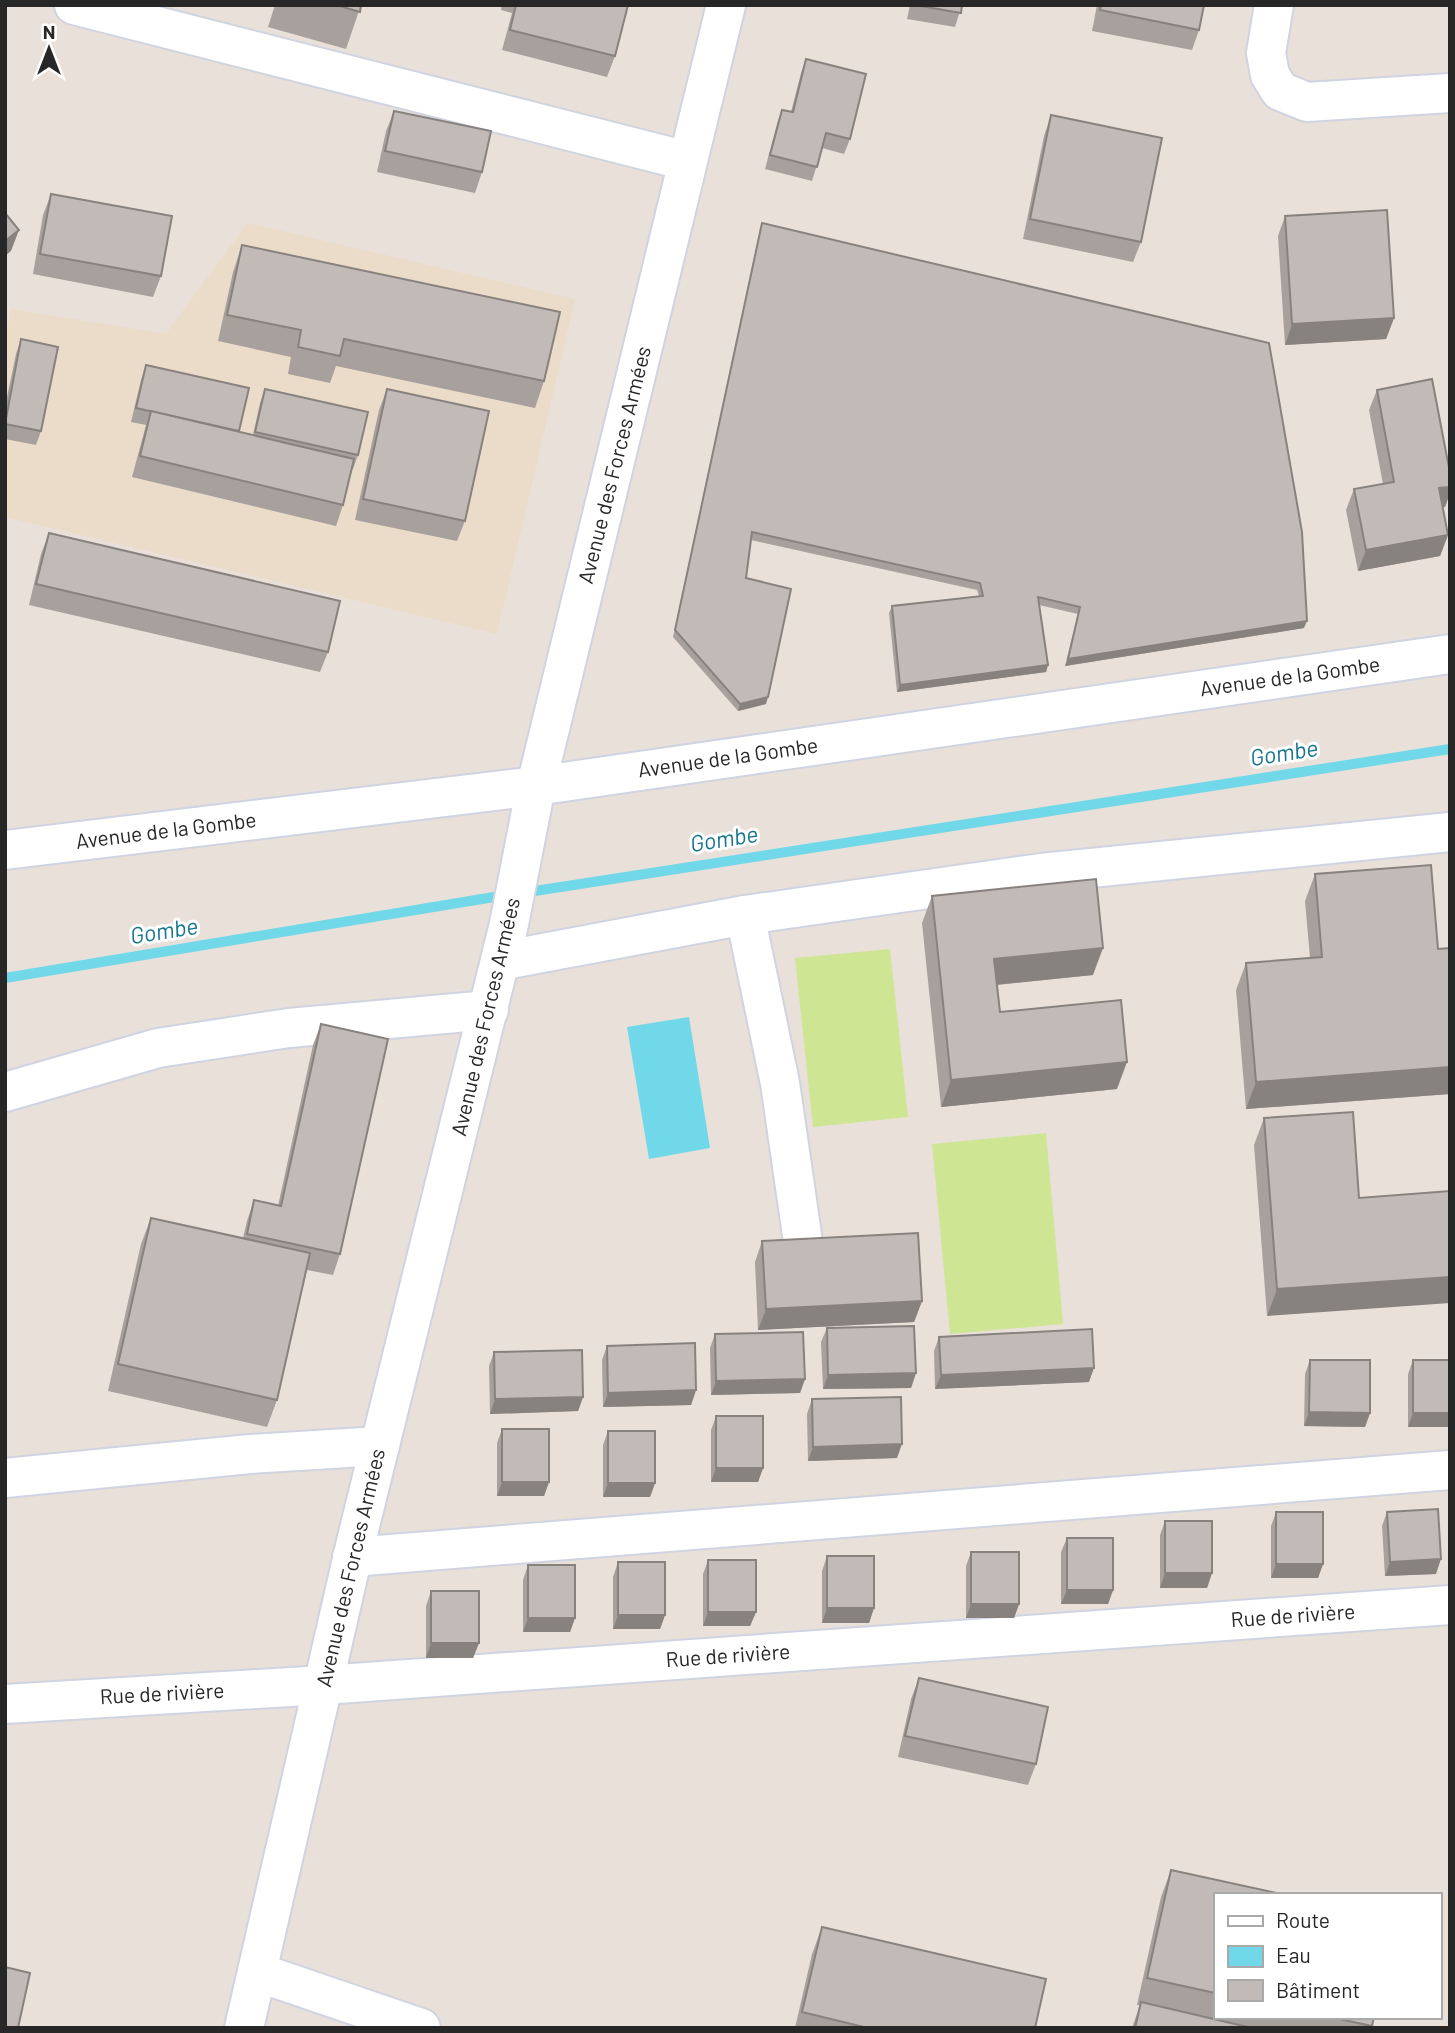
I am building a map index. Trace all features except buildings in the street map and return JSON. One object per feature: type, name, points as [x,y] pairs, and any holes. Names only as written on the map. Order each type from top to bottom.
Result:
[{"type":"street","points":[[74,5],[687,161]]},
{"type":"street","name":"Avenue des Forces Armées","points":[[244,2028],[352,1557],[489,1010],[536,786],[726,5]]},
{"type":"street","points":[[1274,5],[1266,53],[1270,75],[1280,91],[1307,102],[1450,93]]},
{"type":"street","name":"Avenue de la Gombe","points":[[5,850],[536,786],[1450,654]]},
{"type":"street","points":[[500,961],[745,915],[1054,872],[1450,832]]},
{"type":"street","points":[[745,915],[780,1083],[802,1235]]},
{"type":"street","points":[[5,1091],[158,1048],[289,1028],[489,1010]]},
{"type":"street","points":[[5,1478],[250,1454],[380,1446]]},
{"type":"street","points":[[352,1557],[1450,1470]]},
{"type":"street","name":"Rue de rivière","points":[[5,1704],[324,1685],[1450,1605]]},
{"type":"street","points":[[257,1972],[421,2028]]},
{"type":"shaded area","points":[[247,223],[575,299],[497,634],[5,517],[5,339],[11,309],[166,334]]},
{"type":"green space","points":[[890,949],[908,1117],[813,1127],[795,958]]},
{"type":"green space","points":[[1046,1133],[1063,1324],[950,1334],[932,1144]]},
{"type":"water","points":[[689,1017],[710,1148],[649,1159],[627,1027]]},
{"type":"waterway","name":"Gombe","points":[[522,893],[1450,749]]},
{"type":"waterway","name":"Gombe","points":[[5,978],[506,895]]}]
